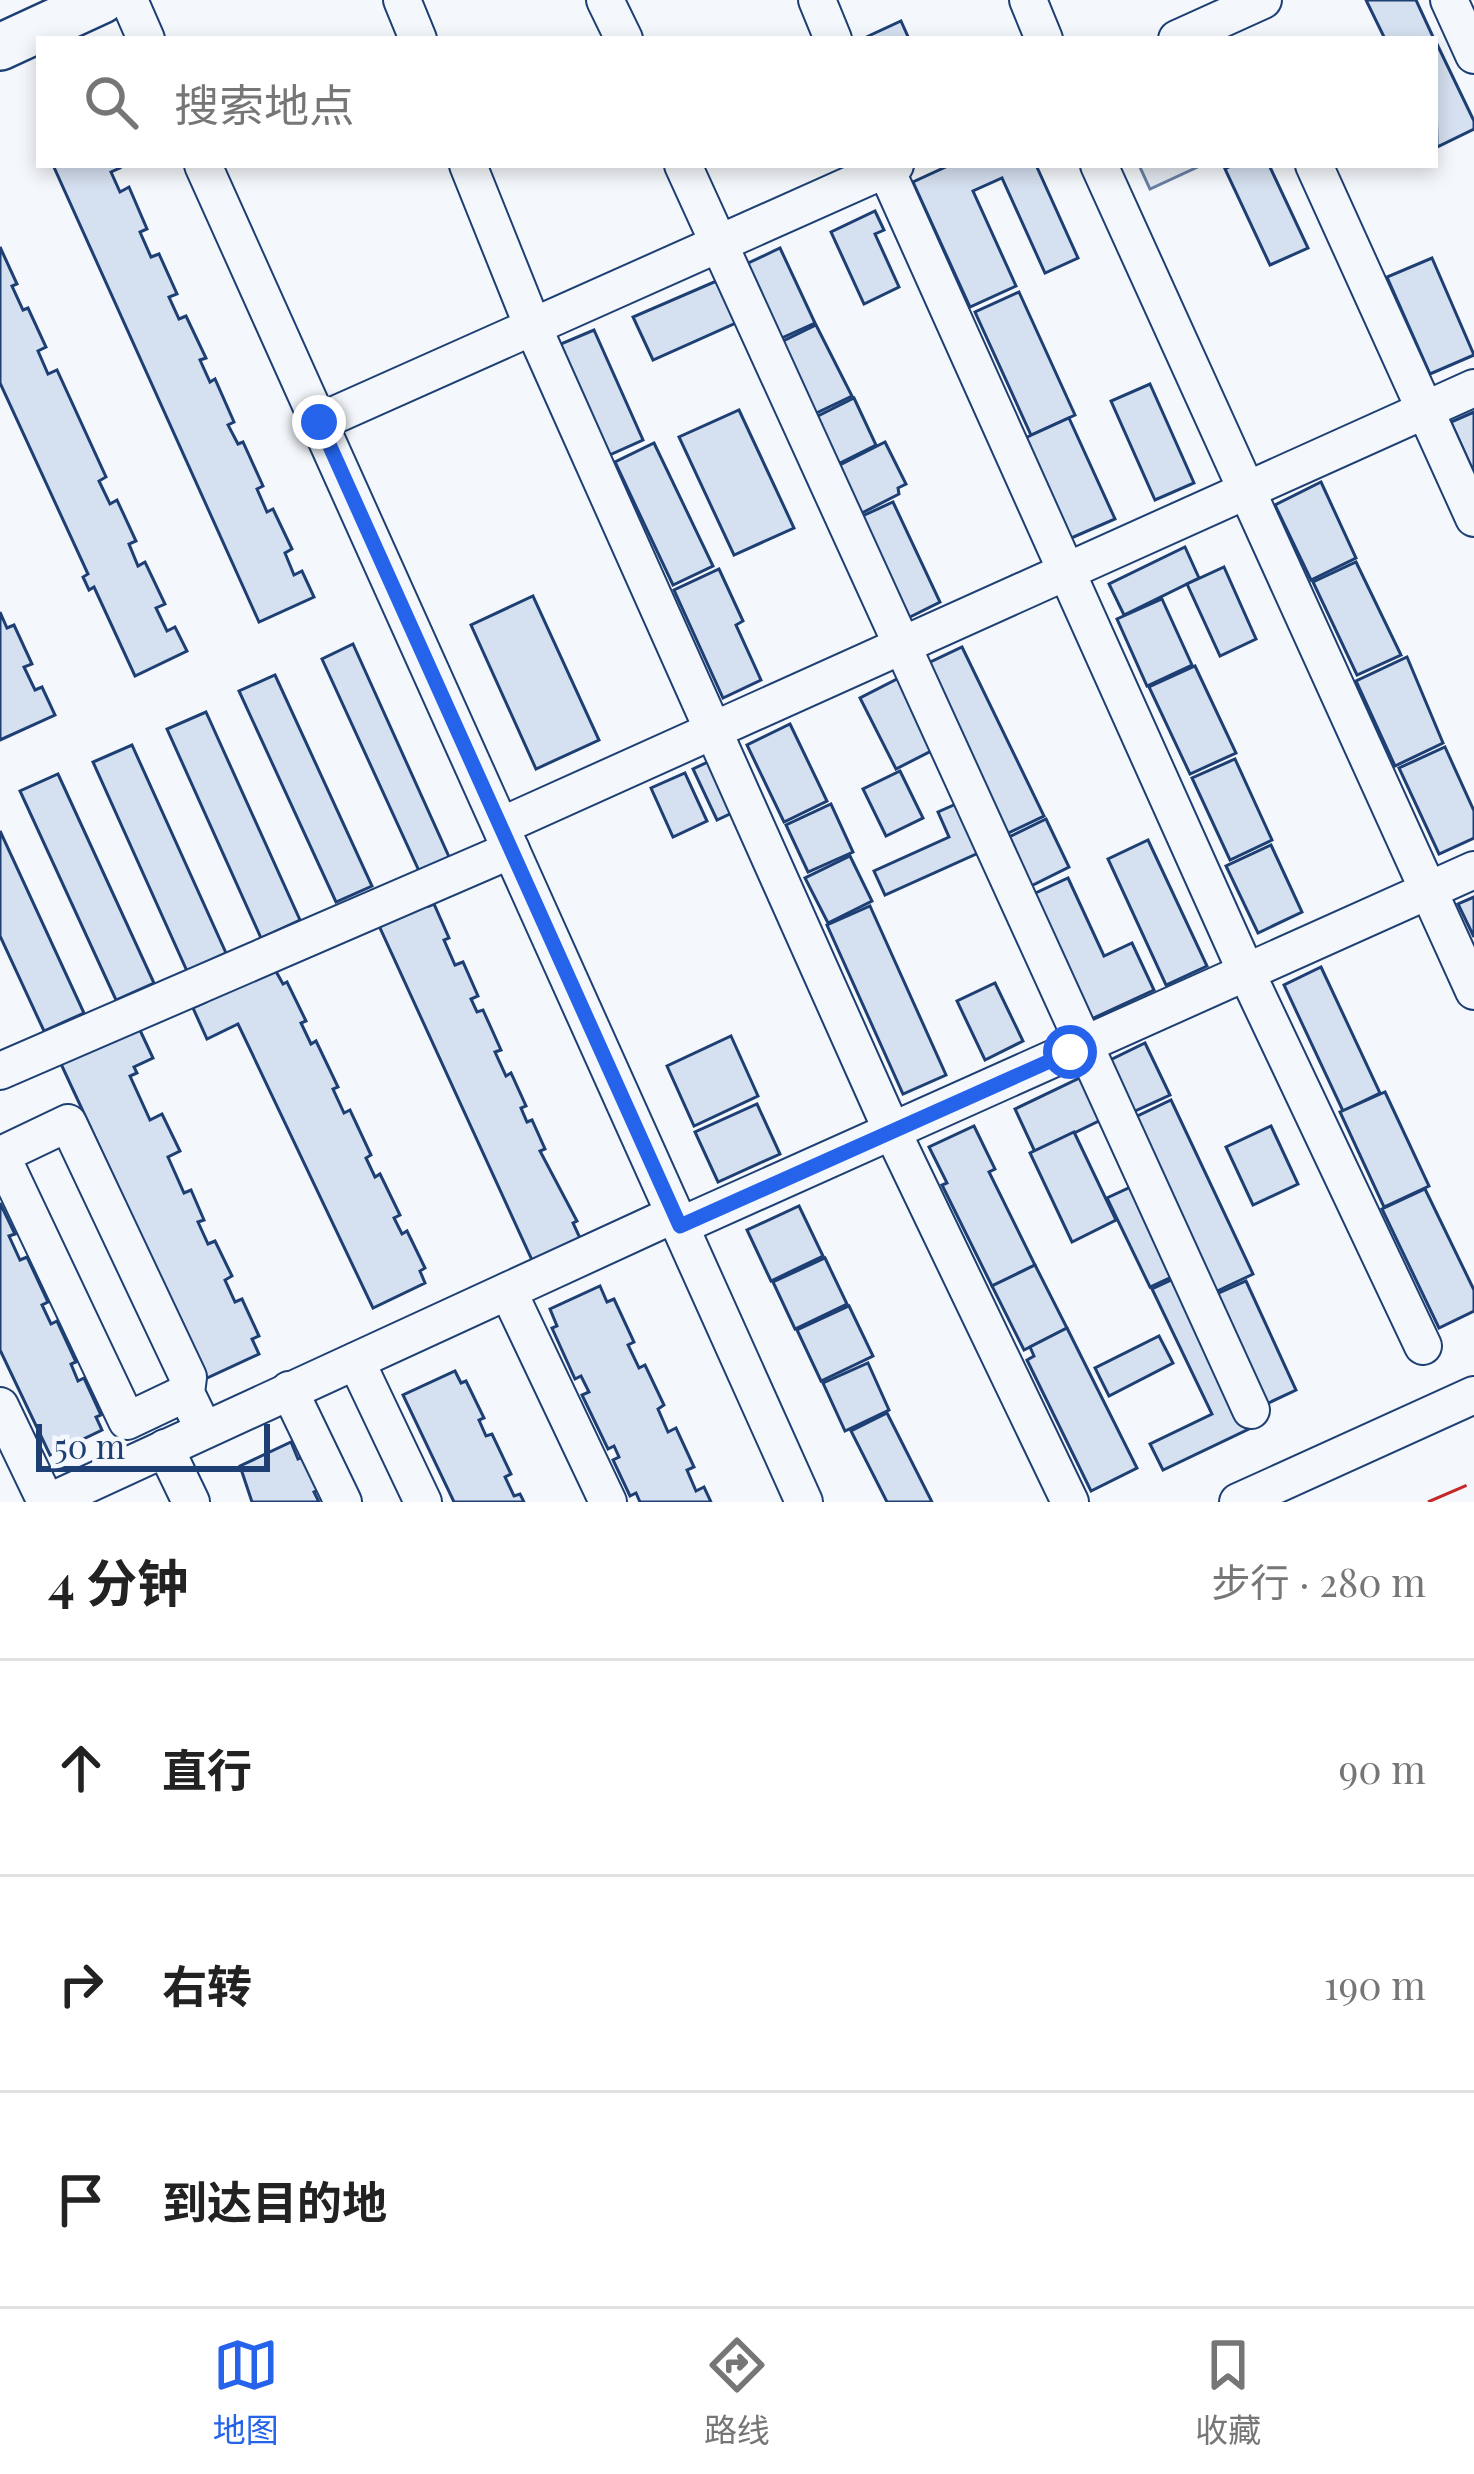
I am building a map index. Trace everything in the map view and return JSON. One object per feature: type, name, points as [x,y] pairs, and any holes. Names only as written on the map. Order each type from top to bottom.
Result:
[{"type":"main road","points":[[0,47],[102,0]]},
{"type":"street","points":[[129,0],[145,36]]},
{"type":"street","points":[[402,0],[417,36]]},
{"type":"street","points":[[605,0],[622,36]]},
{"type":"street","points":[[817,0],[832,36]]},
{"type":"street","points":[[1028,0],[1043,36]]},
{"type":"street","points":[[1449,0],[1474,55]]},
{"type":"street","points":[[1187,36],[1255,16]]},
{"type":"street","points":[[204,168],[804,1502]]},
{"type":"street","points":[[469,168],[533,327],[892,1131],[1070,1502]]},
{"type":"street","points":[[684,168],[1252,1410]]},
{"type":"street","points":[[319,422],[884,168]]},
{"type":"street","points":[[889,168],[1246,972],[1423,1346]]},
{"type":"street","points":[[1100,168],[1474,992]]},
{"type":"street","points":[[1315,168],[1474,518]]},
{"type":"street","points":[[0,1071],[506,838],[713,731],[1474,388]]},
{"type":"street","points":[[0,1406],[47,1502],[508,1291],[892,1131],[1474,870]]},
{"type":"street","points":[[186,1394],[127,1421],[1,1155],[68,1123],[188,1377],[186,1394],[204,1430]]},
{"type":"street","points":[[508,1291],[608,1502]]},
{"type":"street","points":[[356,1361],[423,1502]]},
{"type":"street","points":[[289,1390],[343,1502]]},
{"type":"street","points":[[1238,1502],[1474,1395]]},
{"type":"street","points":[[165,1448],[191,1502]]},
{"type":"shaded area","points":[[1140,168],[1196,168],[1150,189]]},
{"type":"building","points":[[1366,0],[1416,0],[1433,36],[1384,36]]},
{"type":"building","points":[[901,21],[908,36],[868,36]]},
{"type":"building","points":[[1438,46],[1474,121],[1474,129],[1438,147]]},
{"type":"building","points":[[54,168],[120,168],[111,172],[120,192],[129,187],[147,229],[140,232],[151,257],[159,254],[177,294],[169,297],[179,319],[186,316],[206,358],[200,360],[210,382],[215,379],[234,422],[228,425],[238,444],[243,442],[263,486],[257,489],[267,512],[273,509],[292,549],[285,553],[294,575],[302,571],[314,597],[259,622]]},
{"type":"building","points":[[943,168],[1037,168],[1078,258],[1045,273],[1002,178],[973,191],[1016,286],[970,307],[913,182]]},
{"type":"building","points":[[1270,168],[1308,248],[1270,265],[1225,169]]},
{"type":"building","points":[[875,211],[884,230],[875,234],[899,287],[864,304],[831,232]]},
{"type":"building","points":[[0,247],[23,310],[28,308],[46,347],[38,351],[48,374],[57,370],[106,477],[99,481],[110,504],[117,500],[136,541],[129,544],[138,566],[145,562],[165,604],[156,608],[167,631],[175,627],[187,651],[135,676],[94,587],[89,590],[83,577],[88,574],[0,383]]},
{"type":"building","points":[[780,248],[815,323],[775,341],[740,267]]},
{"type":"building","points":[[1432,258],[1474,355],[1430,374],[1387,277]]},
{"type":"building","points":[[728,276],[747,318],[653,360],[633,317]]},
{"type":"building","points":[[1019,292],[1075,415],[1031,435],[975,312]]},
{"type":"building","points":[[816,325],[852,396],[810,416],[775,345]]},
{"type":"building","points":[[594,330],[643,440],[605,457],[556,346]]},
{"type":"building","points":[[1150,384],[1194,483],[1155,500],[1111,401]]},
{"type":"building","points":[[854,398],[876,445],[834,466],[812,419]]},
{"type":"building","points":[[739,410],[794,528],[734,555],[679,437]]},
{"type":"building","points":[[1474,412],[1474,473],[1451,422]]},
{"type":"building","points":[[1069,418],[1115,519],[1069,539],[1023,439]]},
{"type":"building","points":[[885,442],[906,484],[898,488],[899,494],[860,514],[836,467]]},
{"type":"building","points":[[654,443],[713,566],[673,585],[615,462]]},
{"type":"building","points":[[1321,482],[1356,558],[1311,580],[1275,505]]},
{"type":"building","points":[[893,502],[940,602],[906,619],[858,518]]},
{"type":"building","points":[[1185,547],[1199,578],[1124,615],[1109,584]]},
{"type":"building","points":[[1356,562],[1401,655],[1357,675],[1313,582]]},
{"type":"building","points":[[1224,567],[1256,639],[1220,656],[1187,584]]},
{"type":"building","points":[[719,569],[743,621],[736,625],[761,680],[723,698],[674,590]]},
{"type":"building","points":[[533,596],[599,740],[536,769],[471,625]]},
{"type":"building","points":[[1162,599],[1192,665],[1147,686],[1117,619]]},
{"type":"building","points":[[0,612],[7,628],[14,625],[32,664],[24,667],[35,690],[42,687],[55,715],[0,740]]},
{"type":"building","points":[[353,644],[450,859],[420,873],[322,659]]},
{"type":"building","points":[[962,647],[1044,816],[1004,835],[922,666]]},
{"type":"building","points":[[1407,657],[1443,743],[1395,766],[1356,681]]},
{"type":"building","points":[[1195,666],[1236,753],[1190,774],[1149,687]]},
{"type":"building","points":[[275,675],[372,886],[336,902],[239,691]]},
{"type":"building","points":[[899,678],[935,749],[896,769],[860,698]]},
{"type":"building","points":[[206,712],[300,920],[261,938],[167,729]]},
{"type":"building","points":[[790,724],[827,801],[784,822],[747,745]]},
{"type":"building","points":[[132,745],[226,953],[187,971],[93,762]]},
{"type":"building","points":[[1445,747],[1474,811],[1474,838],[1439,854],[1399,768]]},
{"type":"building","points":[[727,753],[751,804],[717,820],[693,769]]},
{"type":"building","points":[[1235,759],[1272,840],[1230,860],[1192,778]]},
{"type":"building","points":[[900,771],[923,818],[886,836],[863,789]]},
{"type":"building","points":[[685,773],[707,821],[673,837],[651,788]]},
{"type":"building","points":[[58,774],[154,983],[116,1000],[20,791]]},
{"type":"building","points":[[963,801],[985,850],[885,895],[874,871],[949,837],[938,812]]},
{"type":"building","points":[[831,804],[853,852],[808,872],[786,825]]},
{"type":"building","points":[[1046,819],[1069,867],[1025,889],[1001,841]]},
{"type":"building","points":[[0,831],[84,1013],[44,1031],[0,936]]},
{"type":"building","points":[[1148,840],[1207,966],[1166,985],[1108,859]]},
{"type":"building","points":[[1271,845],[1302,912],[1258,933],[1226,866]]},
{"type":"building","points":[[850,856],[872,901],[828,923],[805,878]]},
{"type":"building","points":[[1068,878],[1104,956],[1132,943],[1154,990],[1085,1022],[1027,897]]},
{"type":"building","points":[[424,895],[429,906],[434,904],[455,965],[463,962],[478,996],[471,999],[477,1012],[483,1010],[501,1050],[495,1052],[506,1076],[511,1073],[526,1106],[521,1108],[527,1122],[532,1120],[545,1149],[540,1151],[577,1221],[573,1223],[580,1238],[532,1260],[375,917]]},
{"type":"building","points":[[1474,897],[1474,937],[1458,904]]},
{"type":"building","points":[[870,906],[946,1075],[903,1094],[827,925]]},
{"type":"building","points":[[273,966],[283,984],[287,982],[306,1021],[301,1023],[311,1044],[316,1041],[338,1087],[333,1089],[344,1113],[350,1110],[371,1155],[366,1158],[375,1177],[380,1174],[400,1215],[394,1218],[402,1234],[407,1231],[425,1268],[420,1271],[425,1283],[373,1308],[238,1024],[207,1039],[193,1008],[206,1002],[204,998]]},
{"type":"building","points":[[1321,967],[1380,1093],[1343,1111],[1284,985]]},
{"type":"building","points":[[995,983],[1023,1041],[985,1060],[957,1001]]},
{"type":"building","points":[[139,1028],[153,1058],[134,1067],[137,1073],[130,1076],[150,1120],[162,1114],[180,1151],[168,1157],[184,1193],[191,1190],[208,1244],[215,1241],[232,1276],[225,1280],[235,1302],[242,1299],[259,1336],[252,1339],[259,1354],[207,1378],[135,1223],[129,1226],[123,1210],[128,1208],[61,1064]]},
{"type":"building","points":[[731,1036],[758,1096],[694,1126],[667,1066]]},
{"type":"building","points":[[1145,1043],[1170,1095],[1124,1116],[1100,1065]]},
{"type":"building","points":[[1088,1074],[1109,1116],[1035,1152],[1015,1109]]},
{"type":"building","points":[[1385,1092],[1429,1186],[1384,1207],[1340,1112]]},
{"type":"building","points":[[1171,1100],[1253,1274],[1211,1294],[1127,1121]]},
{"type":"building","points":[[757,1104],[780,1154],[718,1182],[695,1132]]},
{"type":"building","points":[[974,1126],[995,1169],[989,1172],[1035,1265],[992,1286],[942,1185],[947,1183],[929,1147]]},
{"type":"building","points":[[1271,1126],[1298,1184],[1253,1205],[1226,1147]]},
{"type":"building","points":[[1074,1132],[1116,1220],[1072,1242],[1030,1153]]},
{"type":"building","points":[[1135,1185],[1178,1274],[1150,1287],[1107,1198]]},
{"type":"building","points":[[1425,1189],[1474,1290],[1474,1311],[1439,1328],[1382,1209]]},
{"type":"building","points":[[0,1203],[15,1234],[9,1236],[20,1260],[27,1257],[48,1302],[42,1305],[51,1324],[57,1321],[76,1362],[71,1364],[78,1381],[84,1378],[101,1415],[96,1417],[102,1430],[50,1455],[0,1350]]},
{"type":"building","points":[[799,1206],[823,1256],[771,1281],[747,1230]]},
{"type":"building","points":[[825,1258],[847,1304],[795,1329],[773,1282]]},
{"type":"building","points":[[1035,1265],[1067,1328],[1024,1350],[992,1286]]},
{"type":"building","points":[[1180,1276],[1253,1427],[1163,1470],[1150,1444],[1212,1414],[1152,1289]]},
{"type":"building","points":[[1246,1281],[1296,1390],[1260,1407],[1210,1297]]},
{"type":"building","points":[[600,1286],[607,1302],[614,1299],[634,1342],[628,1345],[639,1368],[645,1365],[664,1405],[658,1409],[668,1432],[676,1428],[694,1467],[687,1470],[696,1491],[704,1487],[711,1502],[640,1502],[636,1493],[630,1496],[613,1460],[619,1457],[614,1446],[608,1449],[582,1395],[589,1392],[581,1376],[575,1379],[552,1328],[557,1326],[550,1309]]},
{"type":"building","points":[[849,1306],[873,1356],[821,1381],[797,1330]]},
{"type":"building","points":[[1067,1328],[1137,1468],[1091,1491],[1027,1360],[1034,1356],[1030,1347]]},
{"type":"building","points":[[1159,1336],[1173,1363],[1109,1396],[1095,1368]]},
{"type":"building","points":[[868,1363],[889,1410],[845,1431],[823,1383]]},
{"type":"building","points":[[455,1371],[461,1383],[466,1381],[484,1418],[479,1420],[486,1436],[492,1434],[511,1474],[505,1477],[514,1496],[520,1494],[524,1502],[454,1502],[403,1395]]},
{"type":"building","points":[[887,1413],[932,1502],[887,1502],[851,1431]]},
{"type":"building","points":[[291,1442],[298,1459],[307,1455],[323,1488],[314,1492],[319,1502],[252,1502],[240,1466]]},
{"type":"power","points":[[1428,1502],[1474,1482]]},
{"type":"route","points":[[319,422],[680,1226],[1070,1052]]}]
